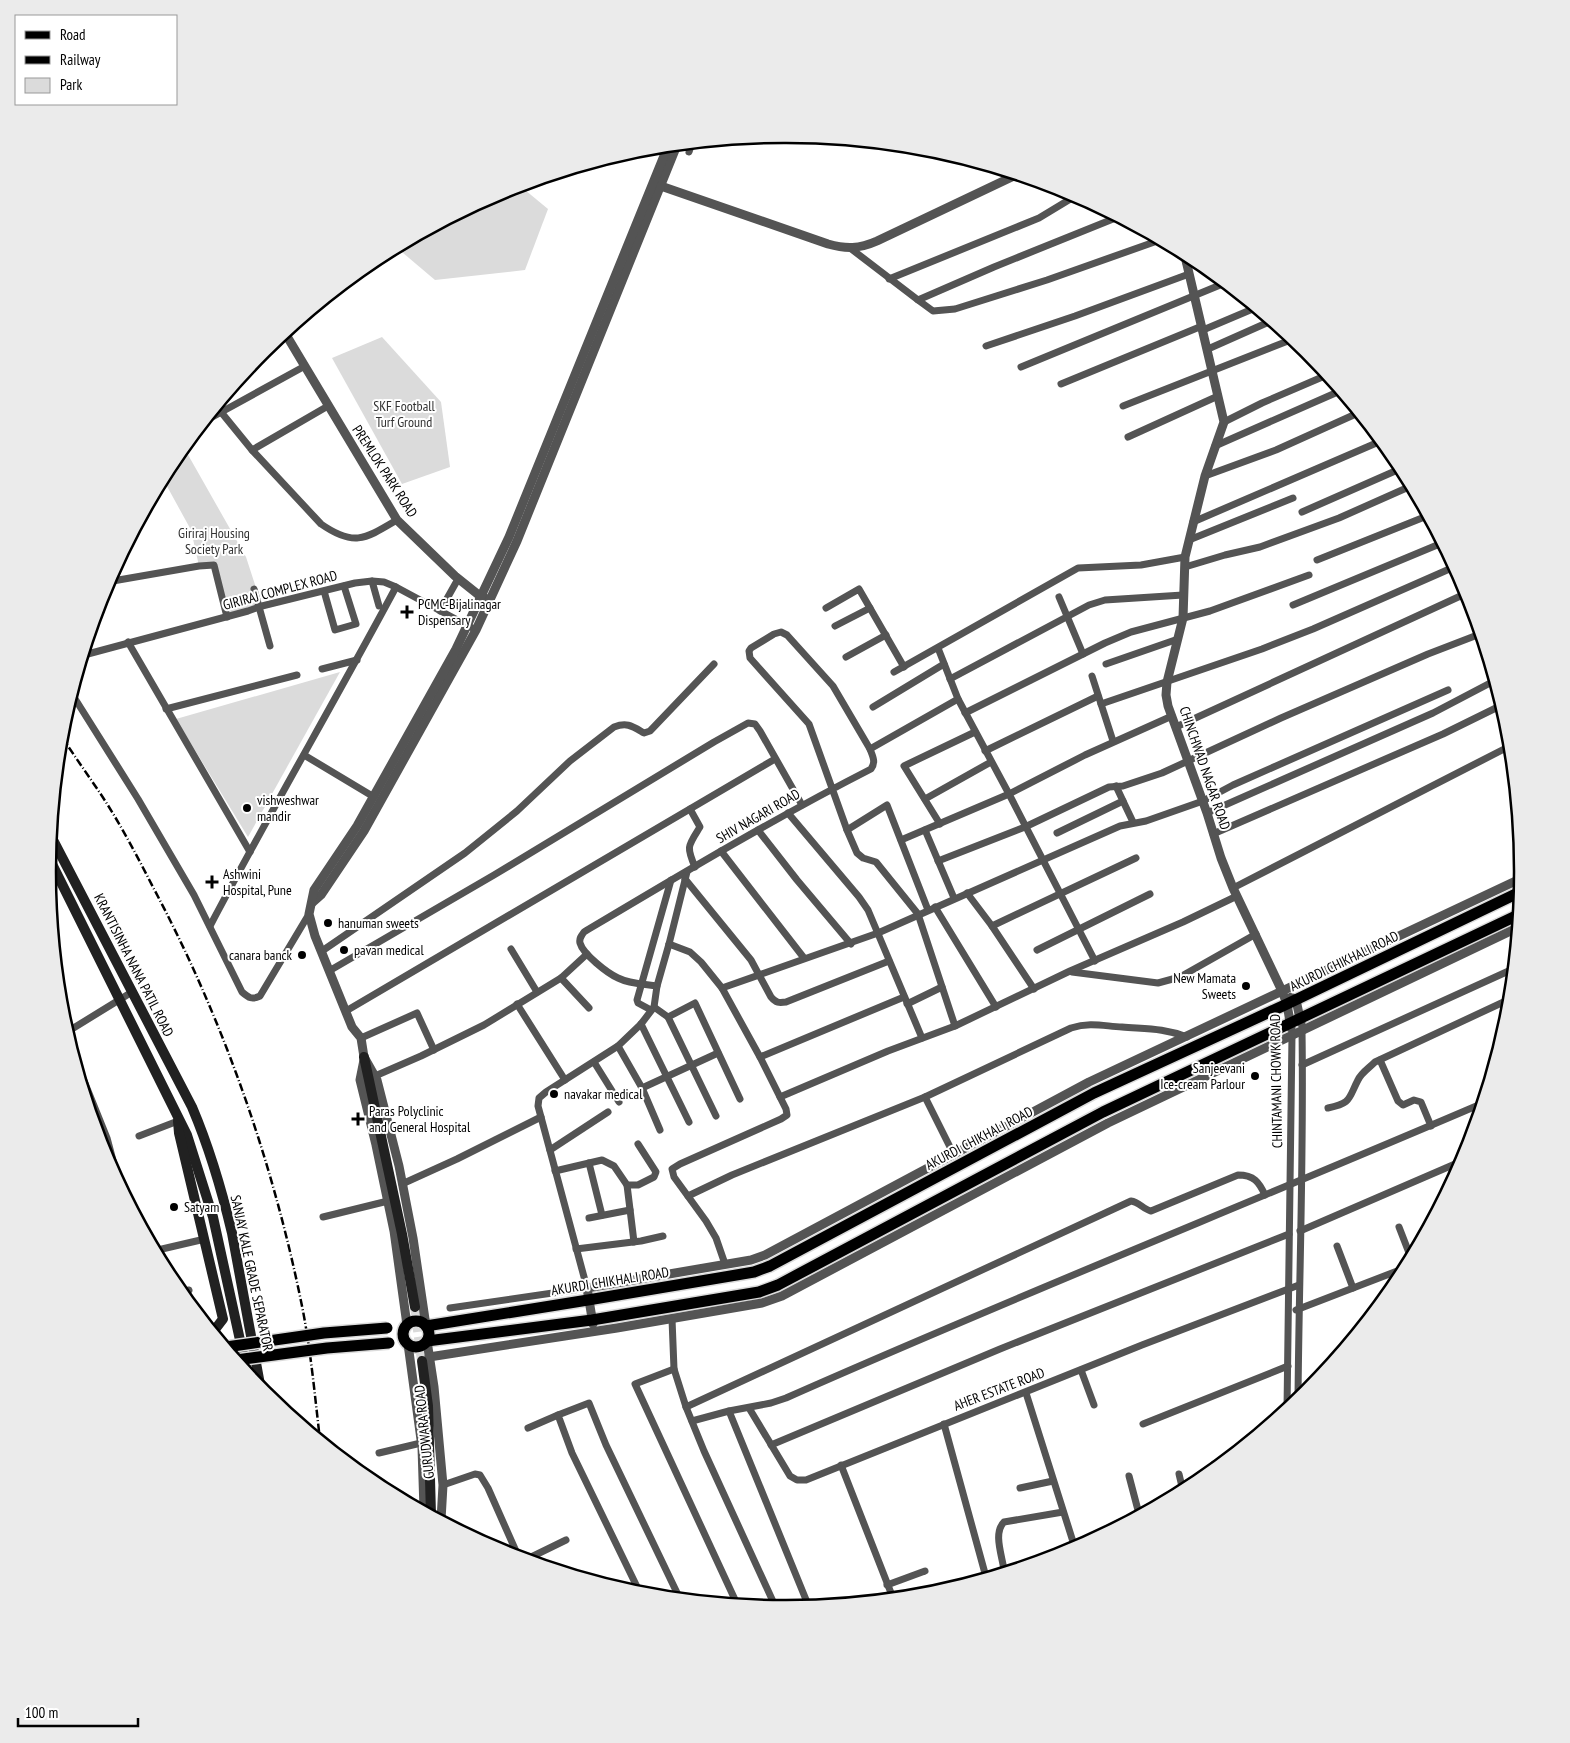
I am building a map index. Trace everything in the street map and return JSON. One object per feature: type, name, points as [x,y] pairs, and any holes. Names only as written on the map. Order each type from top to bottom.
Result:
[{"type":"main road","name":"KRANTISINHA NANA PATIL ROAD","points":[[57,848],[192,1107]]},
{"type":"main road","name":"KRANTISINHA NANA PATIL ROAD","points":[[56,872],[178,1118]]},
{"type":"main road","name":"AKURDI CHIKHALI ROAD","points":[[426,1326],[754,1272],[770,1266],[1094,1093],[1292,1002],[1513,895]]},
{"type":"main road","points":[[244,1359],[327,1348],[389,1343],[407,1342],[420,1346],[427,1341],[593,1326],[759,1292],[778,1285],[1103,1112],[1512,918]]},
{"type":"main road","points":[[364,1057],[398,1219],[414,1307]]},
{"type":"main road","name":"SANJAY KALE GRADE SEPARATOR","points":[[192,1107],[201,1128],[227,1212],[258,1374]]},
{"type":"main road","points":[[178,1118],[178,1133],[205,1240],[222,1319],[217,1327]]},
{"type":"main road","name":"SANJAY KALE GRADE SEPARATOR","points":[[178,1118],[187,1135],[213,1217],[244,1360]]},
{"type":"main road","points":[[187,1135],[201,1128]]},
{"type":"main road","points":[[232,1346],[324,1333],[387,1328],[419,1321],[426,1326],[429,1333],[427,1341]]},
{"type":"main road","points":[[407,1325],[404,1333],[407,1342]]},
{"type":"main road","points":[[425,1359],[431,1508]]},
{"type":"street","points":[[77,701],[138,799],[210,926],[242,992],[249,998],[260,996],[309,914],[314,890],[357,826],[456,649],[509,537],[656,185],[673,152]]},
{"type":"street","points":[[312,902],[321,895],[364,831],[476,630],[517,541],[656,185],[666,153]]},
{"type":"street","points":[[656,185],[828,244],[850,248],[877,241],[1008,178]]},
{"type":"street","points":[[889,279],[1039,218],[1069,200]]},
{"type":"street","points":[[918,300],[994,267],[1112,220]]},
{"type":"street","points":[[850,248],[933,311],[955,309],[1047,280],[1153,242]]},
{"type":"street","points":[[1186,264],[1224,422],[1321,378]]},
{"type":"street","points":[[986,346],[1189,274]]},
{"type":"street","points":[[1021,367],[1218,286]]},
{"type":"street","points":[[1061,384],[1249,310]]},
{"type":"street","points":[[1208,349],[1265,324]]},
{"type":"street","name":"PREMLOK PARK ROAD","points":[[288,339],[397,520],[458,579],[480,596],[490,599]]},
{"type":"street","points":[[1123,406],[1285,342]]},
{"type":"street","points":[[305,366],[221,412],[252,450],[321,524],[332,532],[352,538],[364,537],[377,532],[397,520]]},
{"type":"street","points":[[1215,446],[1335,393]]},
{"type":"street","points":[[1128,437],[1218,396]]},
{"type":"street","points":[[252,450],[328,406]]},
{"type":"street","points":[[1205,476],[1276,450],[1352,415]]},
{"type":"street","name":"CHINCHWAD NAGAR ROAD","points":[[1224,422],[1205,476],[1188,540],[1185,562],[1183,618],[1167,682],[1166,694],[1213,834],[1235,892],[1282,991]]},
{"type":"street","points":[[1193,522],[1374,444]]},
{"type":"street","points":[[1302,512],[1394,472]]},
{"type":"street","points":[[894,672],[1078,568],[1185,562],[1260,547],[1339,518],[1405,489]]},
{"type":"street","points":[[1188,540],[1293,498]]},
{"type":"street","points":[[1317,560],[1422,518]]},
{"type":"street","points":[[1293,605],[1437,545]]},
{"type":"street","points":[[117,580],[214,565],[227,617]]},
{"type":"street","points":[[1100,704],[1262,649],[1448,570]]},
{"type":"street","points":[[965,714],[1083,654],[1131,632],[1232,604],[1309,575]]},
{"type":"street","points":[[440,611],[458,579]]},
{"type":"street","points":[[372,581],[379,606]]},
{"type":"street","name":"GIRIRAJ COMPLEX ROAD","points":[[90,653],[259,607],[372,581],[384,582],[396,587],[476,630]]},
{"type":"street","points":[[324,591],[336,630],[356,624],[344,586]]},
{"type":"street","points":[[210,926],[396,587]]},
{"type":"street","points":[[254,589],[270,646]]},
{"type":"street","points":[[826,608],[859,589],[904,667]]},
{"type":"street","points":[[950,679],[1067,616],[1105,600],[1183,595]]},
{"type":"street","points":[[1060,597],[1083,654]]},
{"type":"street","points":[[1176,727],[1459,597]]},
{"type":"street","points":[[836,626],[870,608]]},
{"type":"street","points":[[955,1026],[918,914],[876,862],[863,858],[858,853],[847,830],[809,724],[753,664],[749,651],[774,634],[782,632],[788,635],[833,686],[870,749],[958,699]]},
{"type":"street","points":[[846,657],[886,635]]},
{"type":"street","points":[[938,861],[1025,827],[1108,787],[1142,781],[1290,714],[1428,654],[1475,636]]},
{"type":"street","points":[[1106,664],[1178,639]]},
{"type":"street","points":[[128,642],[250,852]]},
{"type":"street","points":[[938,648],[965,714],[1009,794],[1094,961]]},
{"type":"street","points":[[322,669],[357,660]]},
{"type":"street","points":[[322,951],[466,853],[517,811],[570,761],[614,727],[630,724],[644,733],[650,731],[714,664]]},
{"type":"street","points":[[873,707],[944,664]]},
{"type":"street","points":[[166,709],[297,675]]},
{"type":"street","points":[[1092,676],[1113,742]]},
{"type":"street","points":[[1207,813],[1443,708],[1489,684]]},
{"type":"street","points":[[722,988],[804,958],[851,944],[1086,840],[1133,822],[1146,821],[1203,801],[1233,785],[1448,690]]},
{"type":"street","points":[[1437,695],[1443,708]]},
{"type":"street","points":[[985,751],[1098,696]]},
{"type":"street","points":[[1213,834],[1443,734],[1495,708]]},
{"type":"street","points":[[901,840],[1009,794],[1113,742],[1172,716]]},
{"type":"street","points":[[329,970],[494,875],[748,723],[755,724],[760,731],[802,805]]},
{"type":"street","points":[[940,824],[904,766],[975,732]]},
{"type":"street","name":"SHIV NAGARI ROAD","points":[[587,954],[579,940],[584,932],[671,880],[686,875],[695,867],[802,805],[871,769],[874,760],[870,749]]},
{"type":"street","points":[[780,1096],[955,1026],[1183,922],[1235,892],[1503,749]]},
{"type":"street","points":[[304,755],[374,797]]},
{"type":"street","points":[[346,1011],[776,759]]},
{"type":"street","points":[[924,799],[991,762]]},
{"type":"street","points":[[1116,786],[1133,822]]},
{"type":"street","points":[[1057,833],[1122,801]]},
{"type":"street","points":[[847,830],[887,805],[932,909],[996,1007]]},
{"type":"street","points":[[690,809],[700,827],[689,844],[688,851],[695,867]]},
{"type":"street","points":[[788,813],[868,910],[922,1038]]},
{"type":"street","points":[[758,830],[851,944]]},
{"type":"street","points":[[925,830],[954,898]]},
{"type":"street","points":[[722,851],[804,958]]},
{"type":"street","points":[[992,926],[1136,858]]},
{"type":"street","points":[[686,875],[751,960],[772,997],[780,1003],[889,961]]},
{"type":"street","points":[[593,1326],[587,1288],[538,1106],[539,1098],[618,1046],[641,1024],[652,1009],[656,986],[669,944],[686,875]]},
{"type":"street","points":[[671,880],[637,1002],[668,1017],[716,1116]]},
{"type":"street","points":[[450,1308],[587,1288],[751,1260],[776,1250],[1089,1082],[1514,882]]},
{"type":"street","points":[[967,893],[992,926],[1034,989]]},
{"type":"street","points":[[1037,950],[1150,894]]},
{"type":"street","points":[[309,914],[352,1028],[361,1038],[364,1057],[360,1080],[394,1231],[407,1325]]},
{"type":"street","points":[[425,1359],[593,1326],[672,1319],[762,1303],[782,1296],[1108,1123],[1511,931]]},
{"type":"street","points":[[1070,972],[1151,983],[1168,982],[1256,934]]},
{"type":"street","points":[[669,944],[690,952],[701,962],[722,988],[786,1109],[786,1115],[781,1119],[674,1166],[672,1173],[716,1238],[726,1264]]},
{"type":"street","points":[[511,949],[537,992]]},
{"type":"street","points":[[375,1076],[484,1025],[561,978],[587,954],[603,969],[617,978],[634,984],[656,986]]},
{"type":"street","points":[[1302,1065],[1507,972]]},
{"type":"street","points":[[561,978],[589,1008]]},
{"type":"street","points":[[760,1057],[942,987]]},
{"type":"street","name":"CHINTAMANI CHOWK ROAD","points":[[1282,991],[1292,1002],[1296,1021],[1302,1031],[1303,1179],[1300,1231],[1298,1389]]},
{"type":"street","points":[[73,1028],[132,992]]},
{"type":"street","points":[[668,1017],[695,1003],[740,1099]]},
{"type":"street","points":[[1328,1108],[1341,1106],[1350,1099],[1358,1078],[1374,1062],[1502,1003]]},
{"type":"street","points":[[517,1004],[565,1080]]},
{"type":"street","points":[[361,1038],[417,1013],[434,1050]]},
{"type":"street","name":"CHINTAMANI CHOWK ROAD","points":[[1287,1399],[1292,1036],[1296,1021]]},
{"type":"street","points":[[641,1024],[689,1122]]},
{"type":"street","points":[[688,1196],[732,1175],[926,1097],[1071,1028],[1092,1024],[1161,1029],[1188,1037]]},
{"type":"street","points":[[618,1046],[642,1088],[660,1130]]},
{"type":"street","points":[[642,1088],[718,1054]]},
{"type":"street","points":[[364,1057],[377,1080],[402,1184],[413,1238],[426,1326]]},
{"type":"street","points":[[1380,1060],[1398,1101],[1403,1105],[1414,1100],[1421,1102],[1431,1126]]},
{"type":"street","points":[[594,1062],[618,1102]]},
{"type":"street","points":[[926,1097],[954,1155]]},
{"type":"street","points":[[692,1422],[729,1411],[749,1408],[786,1398],[976,1315],[1265,1196],[1475,1107]]},
{"type":"street","points":[[550,1150],[608,1112]]},
{"type":"street","points":[[402,1184],[541,1117]]},
{"type":"street","points":[[139,1136],[178,1118]]},
{"type":"street","points":[[627,1185],[638,1185],[654,1177],[656,1172],[638,1144]]},
{"type":"street","points":[[555,1171],[602,1160],[614,1166],[627,1185],[634,1242]]},
{"type":"street","points":[[589,1163],[602,1215]]},
{"type":"street","points":[[1300,1231],[1451,1166]]},
{"type":"street","points":[[686,1407],[1131,1201],[1135,1201],[1146,1210],[1151,1210],[1238,1175],[1253,1177],[1259,1182],[1265,1196]]},
{"type":"street","points":[[323,1217],[388,1201]]},
{"type":"street","points":[[589,1218],[630,1210]]},
{"type":"street","points":[[1399,1228],[1408,1249]]},
{"type":"street","points":[[749,1408],[771,1445],[1000,1348],[1289,1234]]},
{"type":"street","points":[[576,1249],[634,1242],[663,1236]]},
{"type":"street","points":[[162,1249],[205,1240]]},
{"type":"street","points":[[1337,1246],[1353,1288]]},
{"type":"street","points":[[1288,1313],[1393,1273]]},
{"type":"street","name":"AHER ESTATE ROAD","points":[[771,1445],[790,1476],[797,1480],[806,1480],[1299,1285]]},
{"type":"street","points":[[672,1319],[674,1369],[686,1407],[772,1600]]},
{"type":"street","name":"GURUDWARA ROAD","points":[[427,1341],[425,1359],[434,1387],[443,1486],[441,1514]]},
{"type":"street","name":"GURUDWARA ROAD","points":[[407,1342],[421,1442],[424,1504]]},
{"type":"street","points":[[1143,1424],[1288,1366]]},
{"type":"street","points":[[674,1369],[635,1384],[735,1599]]},
{"type":"street","points":[[1081,1370],[1094,1405]]},
{"type":"street","points":[[1026,1393],[1073,1541]]},
{"type":"street","points":[[528,1428],[589,1403],[606,1446],[676,1592]]},
{"type":"street","points":[[729,1411],[806,1600]]},
{"type":"street","points":[[558,1415],[572,1453],[636,1584]]},
{"type":"street","points":[[944,1424],[984,1572]]},
{"type":"street","points":[[379,1453],[421,1442]]},
{"type":"street","points":[[841,1465],[891,1592]]},
{"type":"street","points":[[443,1486],[475,1474],[480,1475],[488,1488],[516,1549]]},
{"type":"street","points":[[1179,1474],[1181,1483]]},
{"type":"street","points":[[1129,1476],[1138,1509]]},
{"type":"street","points":[[1020,1488],[1053,1481]]},
{"type":"street","points":[[1003,1566],[998,1532],[1004,1522],[1063,1512]]},
{"type":"street","points":[[534,1556],[566,1540]]},
{"type":"street","points":[[888,1585],[925,1572]]},
{"type":"green space","points":[[526,191],[548,209],[525,270],[435,280],[402,252],[463,218]]},
{"type":"green space","name":"SKF Football Turf Ground","points":[[382,337],[441,402],[450,467],[402,484],[332,358]]},
{"type":"green space","name":"Giriraj Housing Society Park","points":[[188,455],[246,557],[262,606],[227,617],[214,565],[199,566],[191,530],[167,486]]},
{"type":"green space","points":[[340,672],[248,837],[176,719]]},
{"type":"tunnel","points":[[415,1307],[422,1361]]},
{"type":"railway","points":[[67,745],[114,816],[154,889],[203,990],[244,1095],[262,1148],[291,1256],[306,1327],[319,1431]]},
{"type":"place","name":"PCMC-Bijalinagar Dispensary","points":[[407,612]]},
{"type":"place","name":"vishweshwar mandir","points":[[247,808]]},
{"type":"place","name":"Ashwini Hospital, Pune","points":[[212,882]]},
{"type":"place","name":"hanuman sweets","points":[[328,923]]},
{"type":"place","name":"pavan medical","points":[[344,950]]},
{"type":"place","name":"canara banck","points":[[302,955]]},
{"type":"place","name":"New Mamata Sweets","points":[[1246,986]]},
{"type":"place","name":"Sanjeevani Ice-cream Parlour","points":[[1255,1076]]},
{"type":"place","name":"navakar medical","points":[[554,1094]]},
{"type":"place","name":"Paras Polyclinic and General Hospital","points":[[358,1119]]},
{"type":"place","name":"Satyam","points":[[174,1207]]}]
